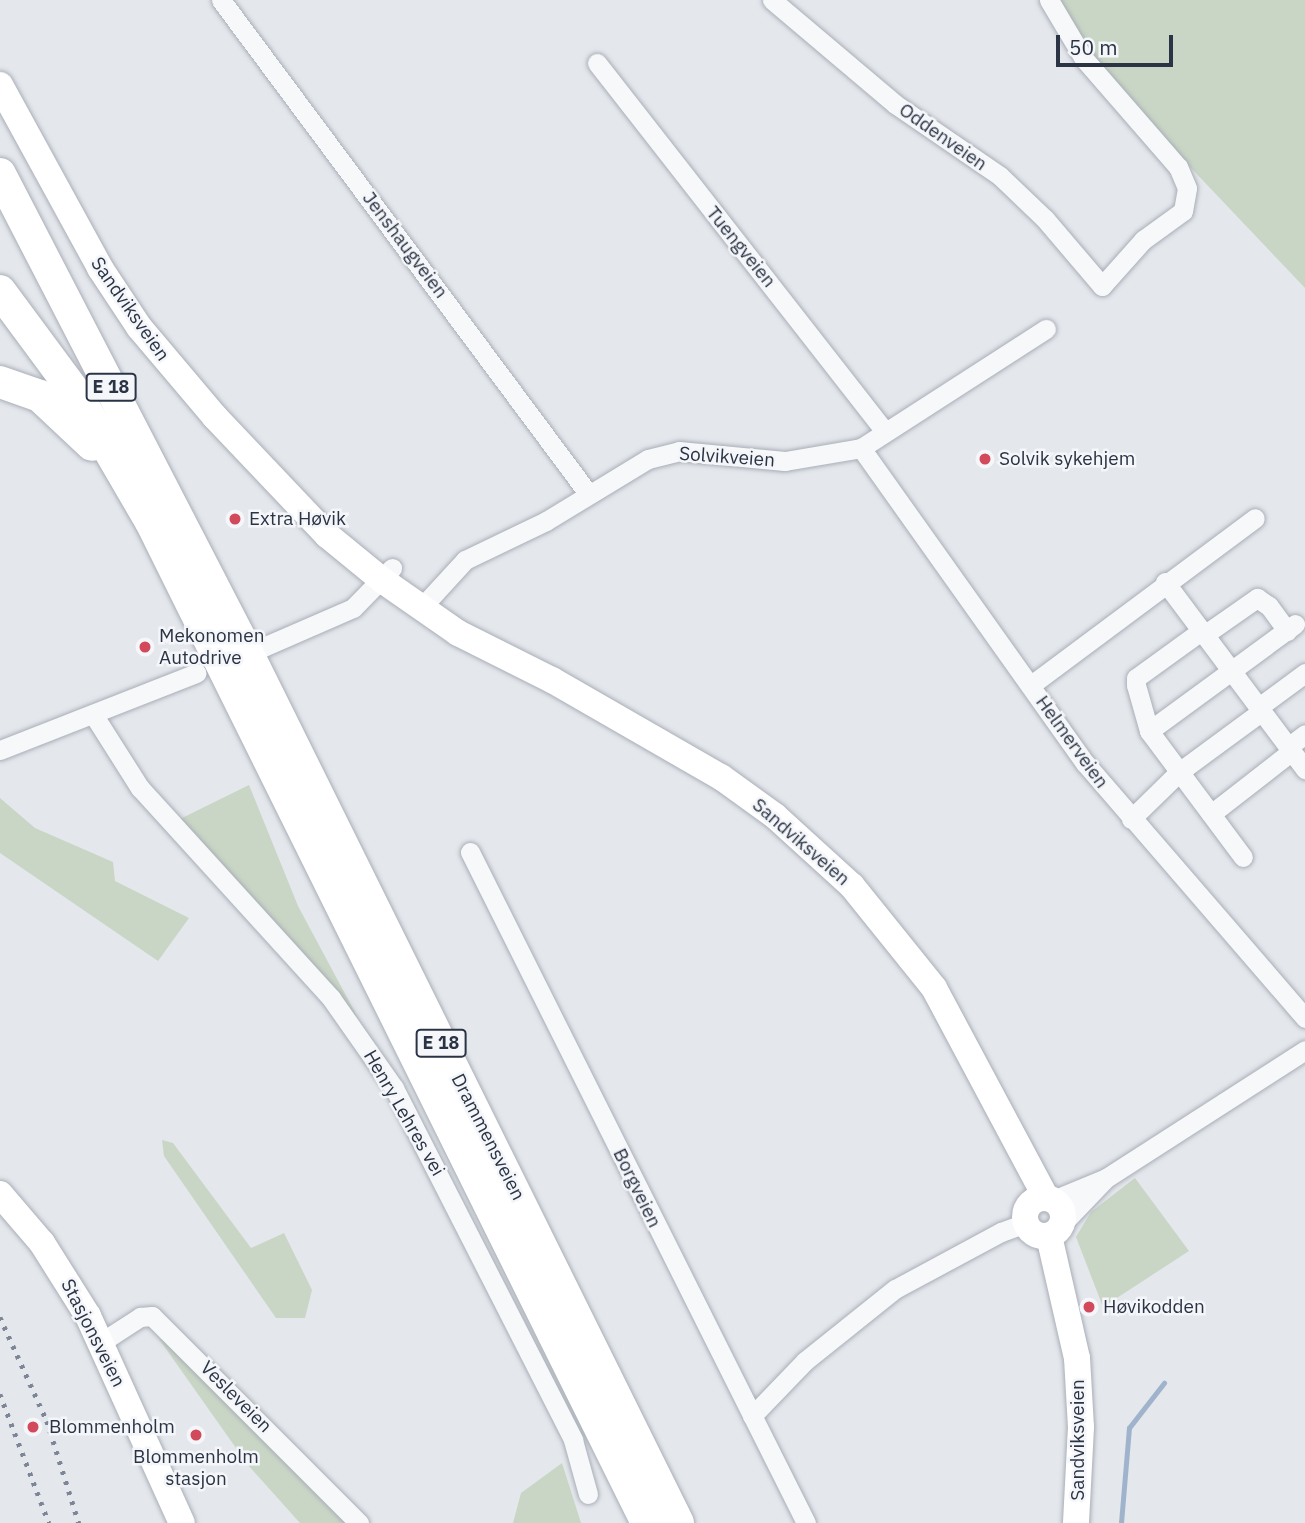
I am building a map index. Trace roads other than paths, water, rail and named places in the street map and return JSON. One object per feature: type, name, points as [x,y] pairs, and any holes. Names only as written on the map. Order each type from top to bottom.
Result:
[{"type":"highway","name":"E 18","points":[[0,174],[207,608]]},
{"type":"highway","name":"E 18","points":[[0,291],[77,395],[207,608]]},
{"type":"highway","name":"E 18","points":[[0,382],[40,396],[131,486]]},
{"type":"highway","name":"Drammensveien","points":[[207,608],[647,1523]]},
{"type":"highway","name":"Drammensveien","points":[[207,608],[678,1523]]},
{"type":"main road","name":"Sandviksveien","points":[[0,85],[93,257],[139,327],[215,417],[327,535],[426,602],[484,649],[516,661],[721,777],[813,849],[852,886],[907,950],[962,1037],[1044,1214],[1076,1357],[1081,1427],[1076,1523]]},
{"type":"main road","name":"Stasjonsveien","points":[[0,1194],[57,1264],[100,1343],[182,1523]]},
{"type":"street","name":"Jenshaugveien","points":[[221,0],[587,492]]},
{"type":"street","name":"Oddenveien","points":[[772,0],[895,104],[1000,176],[1045,219],[1102,286],[1143,240],[1183,211],[1189,200],[1187,188],[1178,166],[1084,60],[1049,0]]},
{"type":"street","name":"Tuengveien","points":[[597,63],[885,432]]},
{"type":"street","name":"Solvikveien","points":[[426,602],[465,560],[546,521],[587,492],[648,459],[679,451],[785,461],[861,448],[1046,329]]},
{"type":"street","name":"Helmerveien","points":[[861,448],[1085,763],[1305,1018]]},
{"type":"street","points":[[1031,685],[1255,517]]},
{"type":"street","points":[[261,648],[353,608],[387,574]]},
{"type":"street","points":[[1165,582],[1305,769]]},
{"type":"street","points":[[1149,731],[1291,627],[1257,598],[1136,678],[1149,731],[1243,857]]},
{"type":"street","points":[[0,750],[196,673]]},
{"type":"street","points":[[1131,819],[1179,772],[1305,674]]},
{"type":"street","name":"Henry Lehres vei","points":[[93,714],[140,788],[331,998],[394,1088],[573,1440],[588,1494]]},
{"type":"street","points":[[1212,814],[1305,734]]},
{"type":"street","name":"Borgveien","points":[[470,852],[806,1523]]},
{"type":"street","points":[[752,1416],[805,1361],[895,1289],[1001,1232],[1044,1214],[1305,1050]]},
{"type":"street","name":"Vesleveien","points":[[100,1343],[140,1317],[152,1316],[359,1523]]},
{"type":"waterway","points":[[1121,1523],[1129,1428],[1164,1383]]},
{"type":"railway","points":[[0,1317],[47,1421],[79,1523]]},
{"type":"railway","points":[[0,1394],[49,1523]]},
{"type":"place","name":"Solvik sykehjem","points":[[985,459]]},
{"type":"place","name":"Extra Høvik","points":[[235,519]]},
{"type":"place","name":"Mekonomen Autodrive","points":[[145,647]]},
{"type":"place","name":"Høvikodden","points":[[1089,1307]]},
{"type":"place","name":"Blommenholm","points":[[33,1427]]},
{"type":"place","name":"Blommenholm stasjon","points":[[196,1435]]}]
